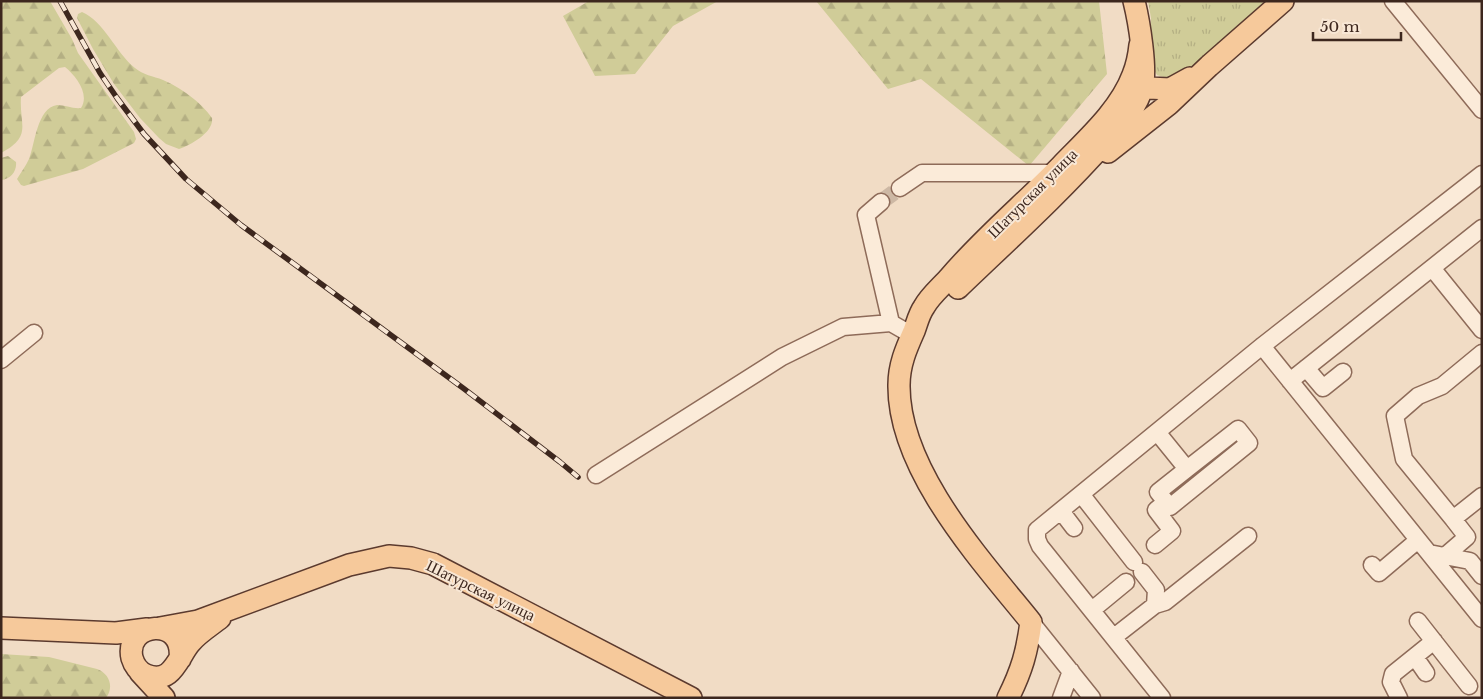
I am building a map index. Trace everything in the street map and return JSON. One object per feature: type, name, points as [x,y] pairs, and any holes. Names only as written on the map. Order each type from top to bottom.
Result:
[{"type":"main road","name":"Шатурская улица","points":[[1031,622],[975,553],[951,520],[926,479],[914,454],[902,409],[899,384],[905,350],[924,307],[1000,224],[1092,134],[1110,112],[1135,87],[1135,69],[1140,45],[1134,1]]},
{"type":"main road","points":[[1081,169],[1103,156],[1169,104],[1283,1]]},
{"type":"main road","points":[[1081,169],[1120,125],[1131,109],[1135,87],[1170,89],[1184,83],[1209,66]]},
{"type":"main road","name":"Шатурская улица","points":[[912,334],[1081,169]]},
{"type":"main road","name":"Шатурская улица","points":[[72,632],[116,633],[154,629],[198,621],[349,565],[389,556],[411,558],[433,564],[691,698]]},
{"type":"main road","points":[[178,698],[176,684],[178,661],[180,652],[176,639],[172,634],[154,629],[136,637],[131,648],[131,655],[138,669],[151,677],[163,676],[174,669],[178,661],[190,642],[232,609]]},
{"type":"main road","points":[[1008,698],[1027,652],[1031,622]]},
{"type":"main road","points":[[1,628],[72,632],[106,644],[118,651],[138,669],[164,698]]},
{"type":"street","points":[[1393,1],[1482,110]]},
{"type":"street","points":[[900,188],[922,173],[1054,172]]},
{"type":"street","points":[[1162,698],[1040,546],[1037,539],[1037,530],[1262,346],[1482,174]]},
{"type":"street","points":[[881,202],[866,215],[892,323]]},
{"type":"street","points":[[1290,381],[1482,228]]},
{"type":"street","points":[[1432,268],[1482,330]]},
{"type":"street","points":[[596,475],[782,357],[843,327],[892,323],[912,334]]},
{"type":"street","points":[[1,360],[34,333]]},
{"type":"street","points":[[1262,346],[1418,540],[1437,555],[1482,619]]},
{"type":"street","points":[[1437,555],[1468,537],[1404,458],[1395,416],[1418,396],[1442,386],[1482,353]]},
{"type":"street","points":[[1306,368],[1323,388],[1344,372]]},
{"type":"street","points":[[1238,429],[1249,443],[1170,507],[1158,492],[1187,469],[1238,429]]},
{"type":"street","points":[[1157,432],[1187,469]]},
{"type":"street","points":[[1081,494],[1156,590],[1154,605]]},
{"type":"street","points":[[1454,519],[1482,496]]},
{"type":"street","points":[[1155,545],[1172,531],[1156,510],[1166,502]]},
{"type":"street","points":[[1061,511],[1074,528]]},
{"type":"street","points":[[1114,638],[1154,605],[1165,602],[1248,536]]},
{"type":"street","points":[[1372,565],[1378,573],[1418,540]]},
{"type":"street","points":[[1437,555],[1470,561],[1481,572]]},
{"type":"street","points":[[1092,610],[1126,582]]},
{"type":"street","points":[[1418,621],[1469,686]]},
{"type":"street","name":"Шатурская улица","points":[[1031,622],[1092,698]]},
{"type":"street","points":[[1399,698],[1391,682],[1393,674],[1434,641]]},
{"type":"street","points":[[1415,657],[1426,672]]},
{"type":"street","points":[[1061,698],[1071,671]]},
{"type":"green space","points":[[1,1],[50,1],[78,53],[134,132],[136,139],[134,143],[83,169],[24,186],[21,185],[17,179],[29,159],[41,119],[45,113],[57,105],[81,108],[84,97],[83,91],[73,75],[65,67],[59,68],[21,97],[21,135],[11,147],[1,153]]},
{"type":"green space","points":[[589,1],[718,1],[673,26],[635,74],[595,76],[563,16]]},
{"type":"green space","points":[[816,1],[1099,1],[1107,74],[1029,166],[921,79],[888,89]]},
{"type":"green space","points":[[1148,1],[1266,1],[1180,77],[1167,78],[1157,75],[1151,64],[1151,18]]},
{"type":"green space","points":[[82,12],[97,22],[128,62],[135,68],[176,87],[202,106],[212,118],[212,123],[206,133],[179,149],[166,144],[159,138],[140,118],[114,84],[77,18],[78,14]]},
{"type":"green space","points":[[8,156],[16,162],[15,168],[13,174],[1,180],[1,158]]},
{"type":"green space","points":[[1,654],[49,657],[97,669],[108,677],[110,690],[106,698],[1,698]]},
{"type":"tunnel","points":[[881,202],[900,188]]},
{"type":"railway","points":[[60,1],[100,73],[117,98],[144,134],[186,179],[241,225],[463,388],[578,477]]}]
